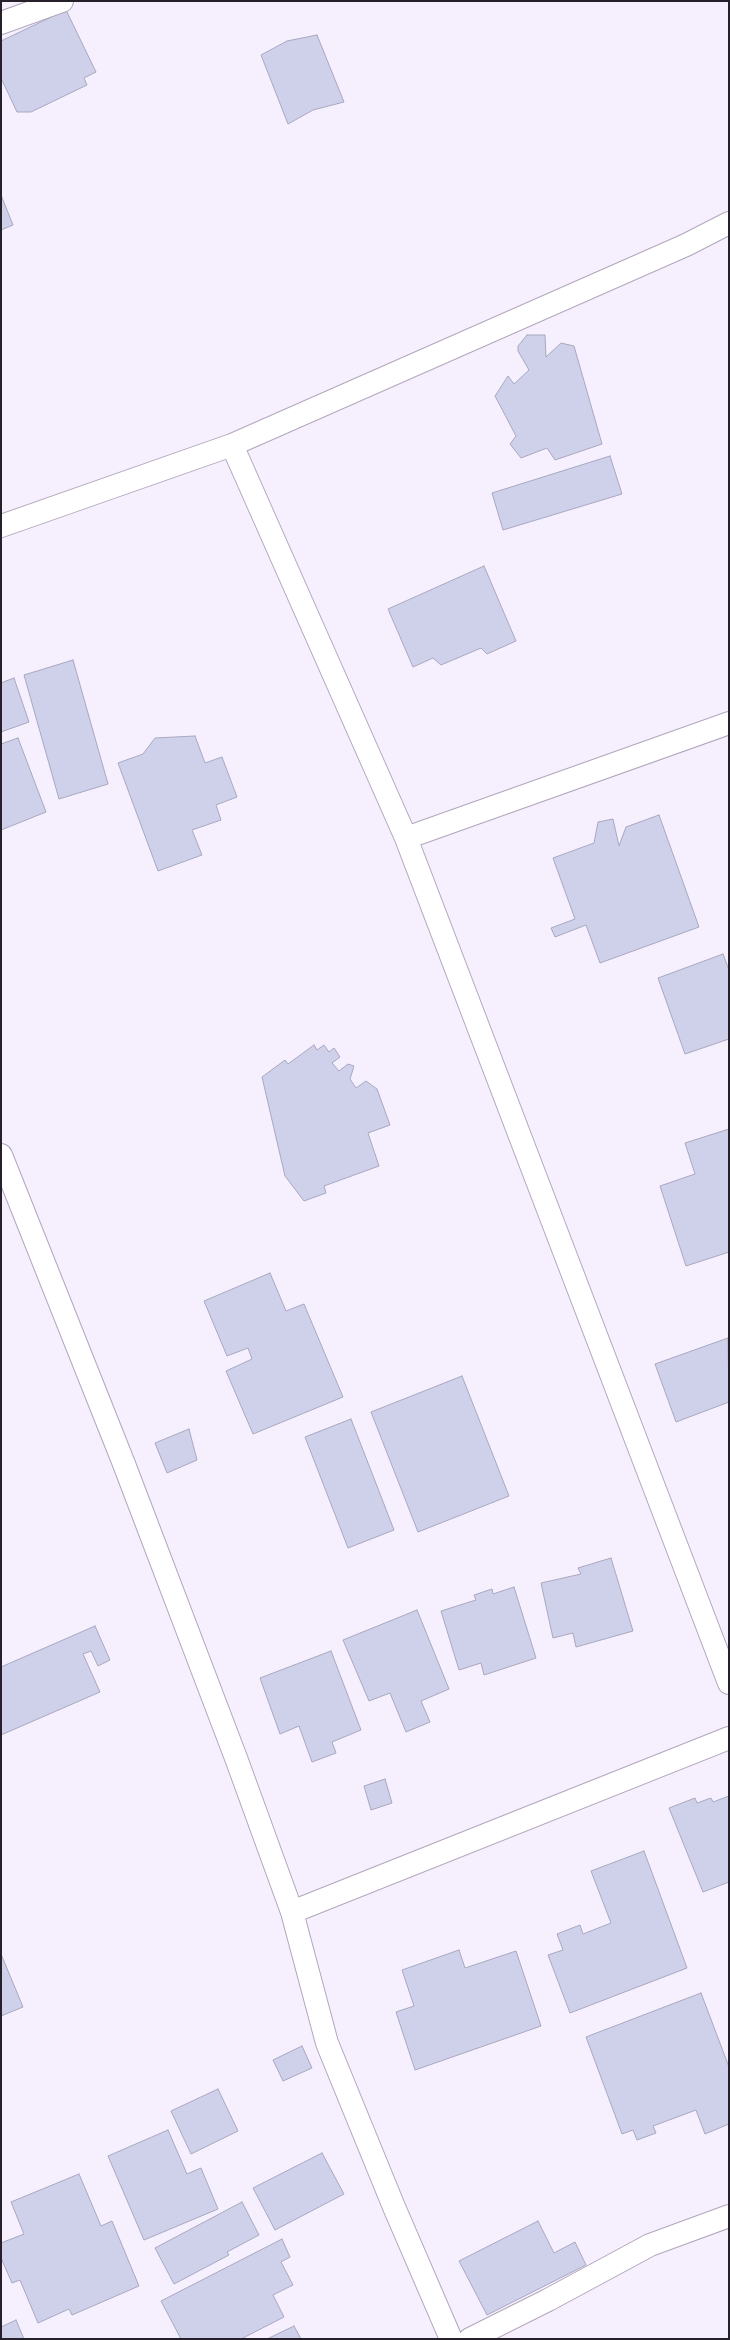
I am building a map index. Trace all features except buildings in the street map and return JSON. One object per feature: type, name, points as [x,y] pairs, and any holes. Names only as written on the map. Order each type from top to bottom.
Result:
[{"type":"street","points":[[1,23],[62,1]]},
{"type":"street","points":[[1,526],[232,446],[686,245],[729,223]]},
{"type":"street","points":[[232,446],[406,838],[729,1683]]},
{"type":"street","points":[[406,838],[729,723]]},
{"type":"street","points":[[1,1155],[124,1464],[292,1912],[327,2043],[394,2207],[451,2339]]},
{"type":"street","points":[[292,1912],[729,1738]]},
{"type":"street","points":[[470,2339],[548,2300],[650,2245],[729,2216]]}]
